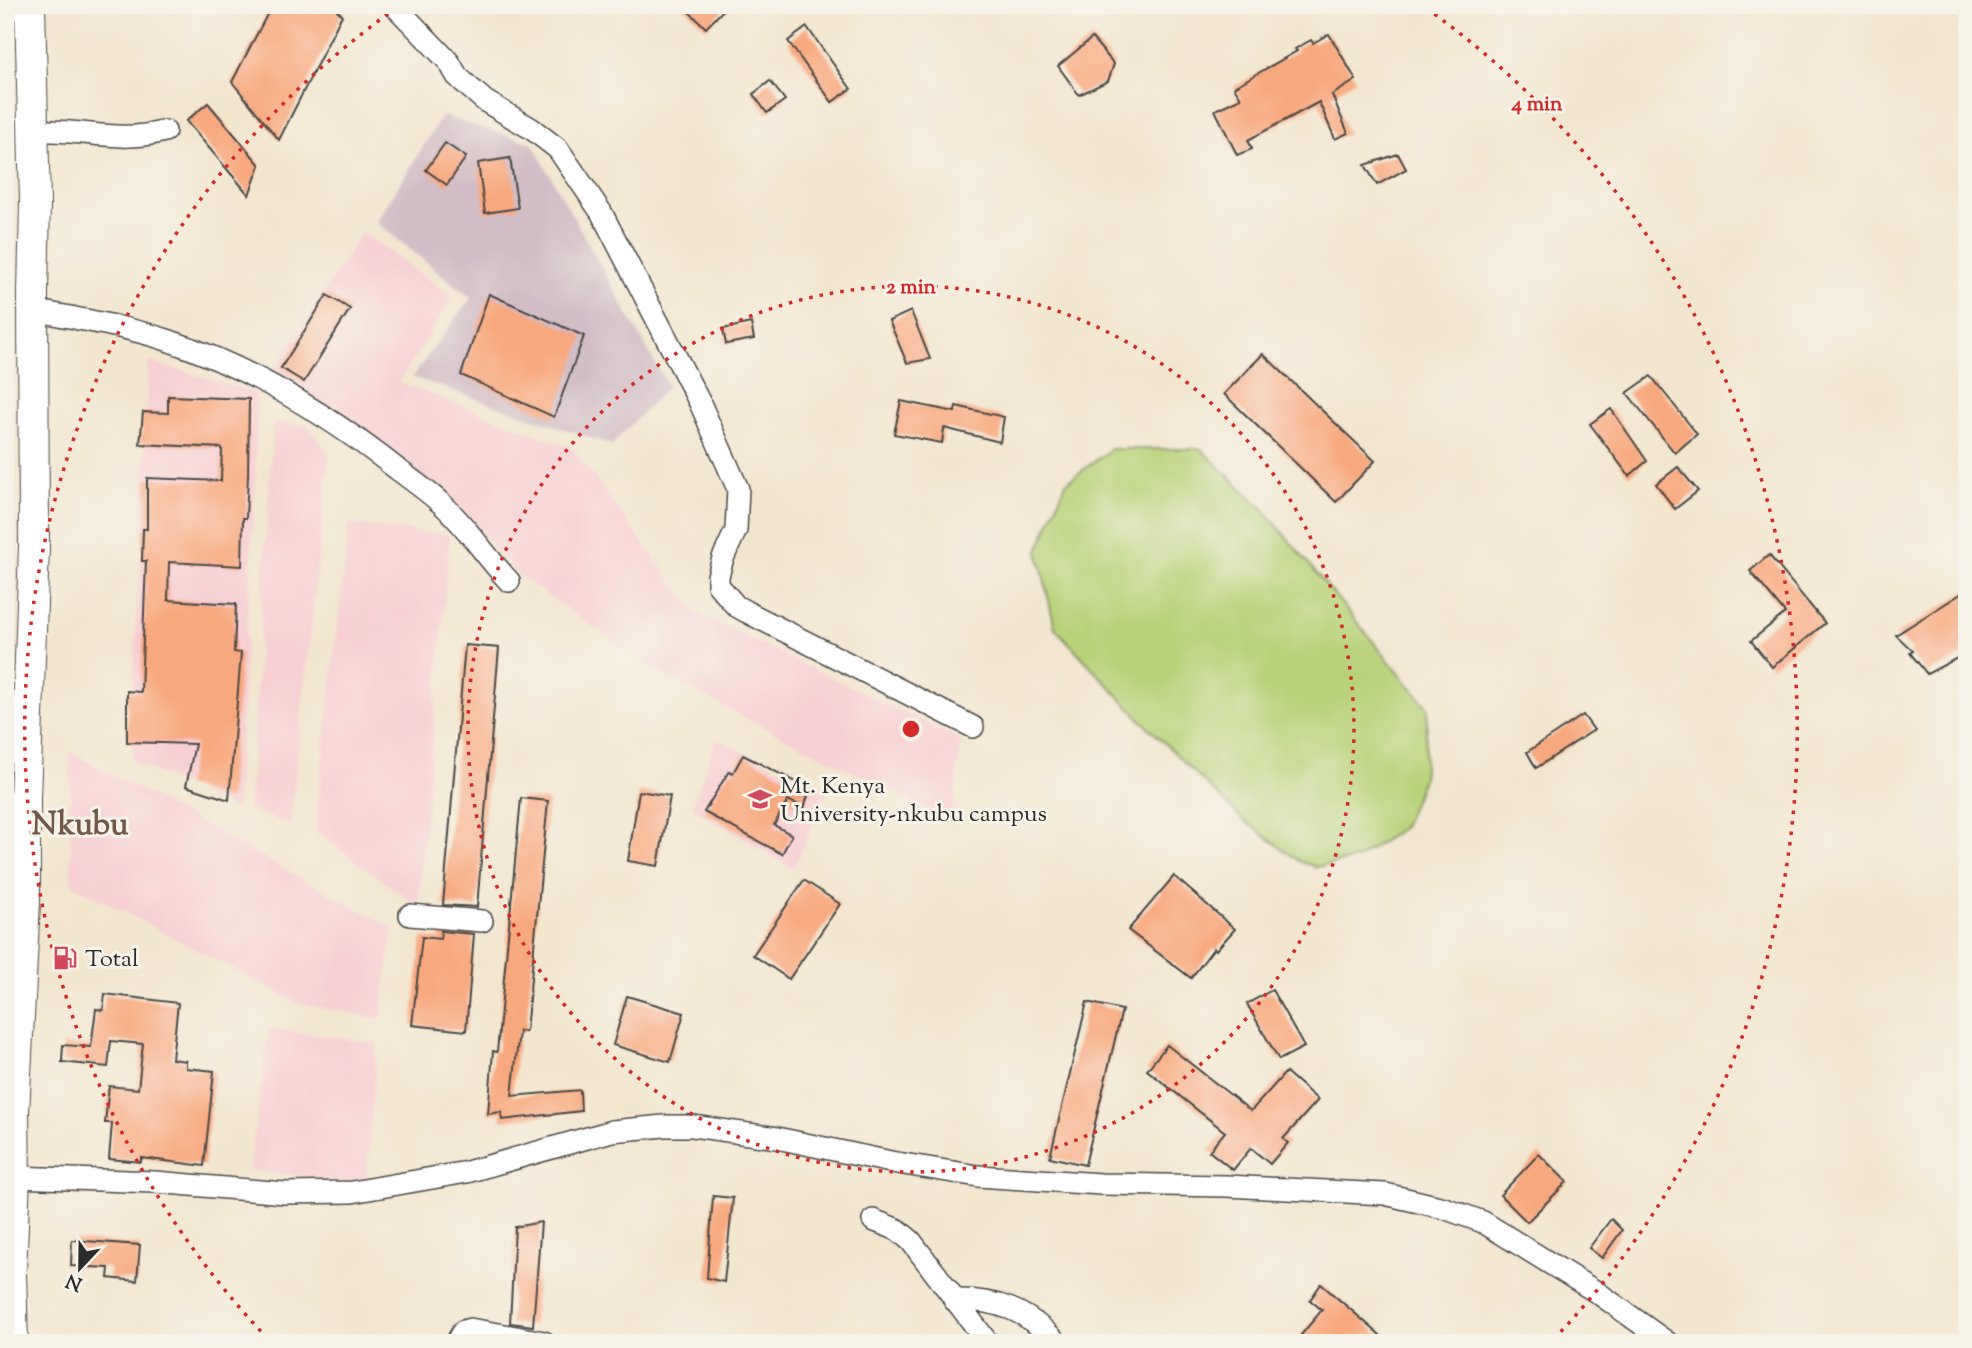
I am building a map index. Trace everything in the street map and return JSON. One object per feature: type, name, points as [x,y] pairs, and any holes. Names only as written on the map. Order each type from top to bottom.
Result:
[{"type":"highway","points":[[13,1343],[11,1273],[15,1177],[14,1112],[25,902],[34,547],[35,203],[30,5]]},
{"type":"street","points":[[394,5],[449,62],[457,76],[485,102],[532,129],[558,149],[601,212],[700,403],[738,489],[736,530],[718,576],[718,585],[726,596],[747,612],[973,727]]},
{"type":"street","points":[[33,131],[72,131],[111,138],[146,137],[165,131]]},
{"type":"street","points":[[33,310],[164,339],[211,355],[264,379],[369,446],[429,492],[477,540],[488,558],[509,581]]},
{"type":"street","points":[[410,915],[482,921]]},
{"type":"street","points":[[15,1177],[155,1182],[285,1193],[352,1192],[467,1172],[612,1131],[664,1125],[693,1126],[778,1138],[929,1169],[978,1176],[1101,1184],[1227,1186],[1385,1194],[1444,1208],[1483,1223],[1598,1293],[1668,1343]]},
{"type":"street","points":[[873,1220],[898,1230],[911,1241],[988,1343]]},
{"type":"street","points":[[954,1300],[981,1299],[1003,1305],[1030,1319],[1057,1343]]},
{"type":"street","points":[[456,1343],[463,1331],[470,1329],[544,1342]]},
{"type":"shaded area","points":[[442,116],[532,143],[668,386],[612,445],[412,377],[471,298],[376,222]]},
{"type":"shaded area","points":[[362,232],[453,297],[399,382],[572,448],[695,612],[961,740],[952,821],[648,666],[513,571],[456,503],[274,370]]},
{"type":"shaded area","points":[[148,361],[257,393],[255,491],[236,809],[132,761]]},
{"type":"shaded area","points":[[273,423],[307,425],[329,454],[290,825],[249,809]]},
{"type":"shaded area","points":[[349,524],[450,535],[418,906],[315,831]]},
{"type":"shaded area","name":"Mt. Kenya University-nkubu campus","points":[[716,739],[828,791],[793,869],[692,807]]},
{"type":"shaded area","points":[[70,752],[393,928],[381,1019],[300,1004],[71,884]]},
{"type":"shaded area","points":[[269,1029],[377,1043],[366,1184],[249,1170]]},
{"type":"green space","points":[[1111,449],[1201,449],[1264,510],[1428,708],[1423,779],[1403,827],[1357,859],[1316,867],[1299,861],[1242,819],[1139,718],[1055,628],[1038,551],[1066,483]]},
{"type":"building","points":[[272,5],[332,5],[342,15],[279,140],[232,82]]},
{"type":"building","points":[[682,5],[728,5],[706,28]]},
{"type":"building","points":[[807,27],[851,89],[832,102],[788,41]]},
{"type":"building","points":[[1329,34],[1356,80],[1332,95],[1348,133],[1335,139],[1319,102],[1248,140],[1252,149],[1237,155],[1215,110],[1241,98],[1234,87],[1311,40],[1313,43]]},
{"type":"building","points":[[1092,38],[1114,64],[1108,81],[1079,95],[1058,66]]},
{"type":"building","points":[[770,81],[785,100],[767,113],[753,94]]},
{"type":"building","points":[[208,103],[260,165],[249,195],[186,121]]},
{"type":"building","points":[[445,143],[466,157],[447,185],[426,170]]},
{"type":"building","points":[[1398,154],[1406,169],[1377,185],[1365,165]]},
{"type":"building","points":[[510,158],[518,208],[485,213],[478,163]]},
{"type":"building","points":[[489,294],[584,336],[554,417],[461,375]]},
{"type":"building","points":[[327,295],[350,309],[304,382],[281,368]]},
{"type":"building","points":[[911,311],[930,359],[907,363],[889,321]]},
{"type":"building","points":[[751,323],[754,339],[726,344],[723,329]]},
{"type":"building","points":[[1263,354],[1375,461],[1336,502],[1224,394]]},
{"type":"building","points":[[1651,376],[1697,434],[1675,453],[1627,393]]},
{"type":"building","points":[[168,396],[249,399],[248,475],[246,518],[243,518],[242,566],[169,562],[168,600],[236,604],[234,652],[241,653],[229,800],[186,786],[195,744],[127,742],[127,691],[141,692],[146,561],[142,561],[143,529],[147,529],[147,478],[221,481],[222,448],[140,444],[143,412],[168,413]]},
{"type":"building","points":[[901,401],[955,412],[956,406],[1004,417],[1000,442],[944,428],[942,443],[894,434]]},
{"type":"building","points":[[1611,409],[1647,461],[1629,476],[1590,424]]},
{"type":"building","points":[[1678,467],[1698,491],[1675,509],[1656,484]]},
{"type":"building","points":[[1769,555],[1825,623],[1772,667],[1751,641],[1785,613],[1750,571]]},
{"type":"building","points":[[1967,590],[1967,653],[1927,674],[1910,653],[1913,651],[1896,635]]},
{"type":"building","points":[[465,645],[499,648],[477,907],[443,905]]},
{"type":"building","points":[[1583,715],[1594,730],[1536,768],[1527,752]]},
{"type":"building","points":[[743,755],[810,789],[804,808],[788,800],[774,825],[792,835],[782,854],[704,812],[729,771],[733,773]]},
{"type":"building","points":[[639,791],[670,796],[658,866],[628,861]]},
{"type":"building","points":[[521,798],[548,801],[526,1031],[519,1031],[512,1096],[580,1090],[581,1111],[502,1120],[501,1112],[488,1114],[493,1051],[497,1052]]},
{"type":"building","points":[[1174,876],[1235,929],[1216,950],[1214,948],[1191,978],[1128,930]]},
{"type":"building","points":[[804,880],[840,904],[789,979],[753,955]]},
{"type":"building","points":[[441,931],[474,934],[466,1031],[412,1025],[422,937],[440,939]]},
{"type":"building","points":[[1272,990],[1304,1047],[1279,1060],[1247,1004]]},
{"type":"building","points":[[105,994],[178,1003],[172,1059],[186,1061],[186,1068],[214,1071],[204,1166],[141,1158],[141,1162],[109,1159],[112,1123],[105,1123],[109,1086],[138,1089],[143,1044],[111,1041],[108,1067],[62,1062],[63,1045],[91,1047],[96,1009],[103,1010]]},
{"type":"building","points":[[627,996],[684,1013],[670,1062],[613,1045]]},
{"type":"building","points":[[1087,1002],[1122,1010],[1085,1165],[1050,1157]]},
{"type":"building","points":[[1167,1045],[1251,1111],[1286,1072],[1318,1100],[1283,1139],[1288,1143],[1270,1164],[1251,1148],[1233,1170],[1209,1151],[1225,1132],[1147,1070]]},
{"type":"building","points":[[1539,1154],[1567,1182],[1527,1222],[1500,1195]]},
{"type":"building","points":[[713,1196],[733,1198],[724,1282],[707,1278]]},
{"type":"building","points":[[1611,1219],[1622,1230],[1602,1258],[1589,1248]]},
{"type":"building","points":[[541,1222],[533,1326],[510,1323],[515,1227]]},
{"type":"building","points":[[72,1240],[140,1245],[137,1281],[108,1278],[109,1268],[71,1266]]},
{"type":"building","points":[[1321,1284],[1380,1335],[1374,1343],[1309,1343],[1301,1335],[1322,1310],[1310,1300]]},
{"type":"place","name":"Mt. Kenya University-nkubu campus","points":[[760,799]]},
{"type":"place","name":"Total","points":[[65,958]]},
{"type":"district","name":"Nkubu","points":[[80,823]]}]
